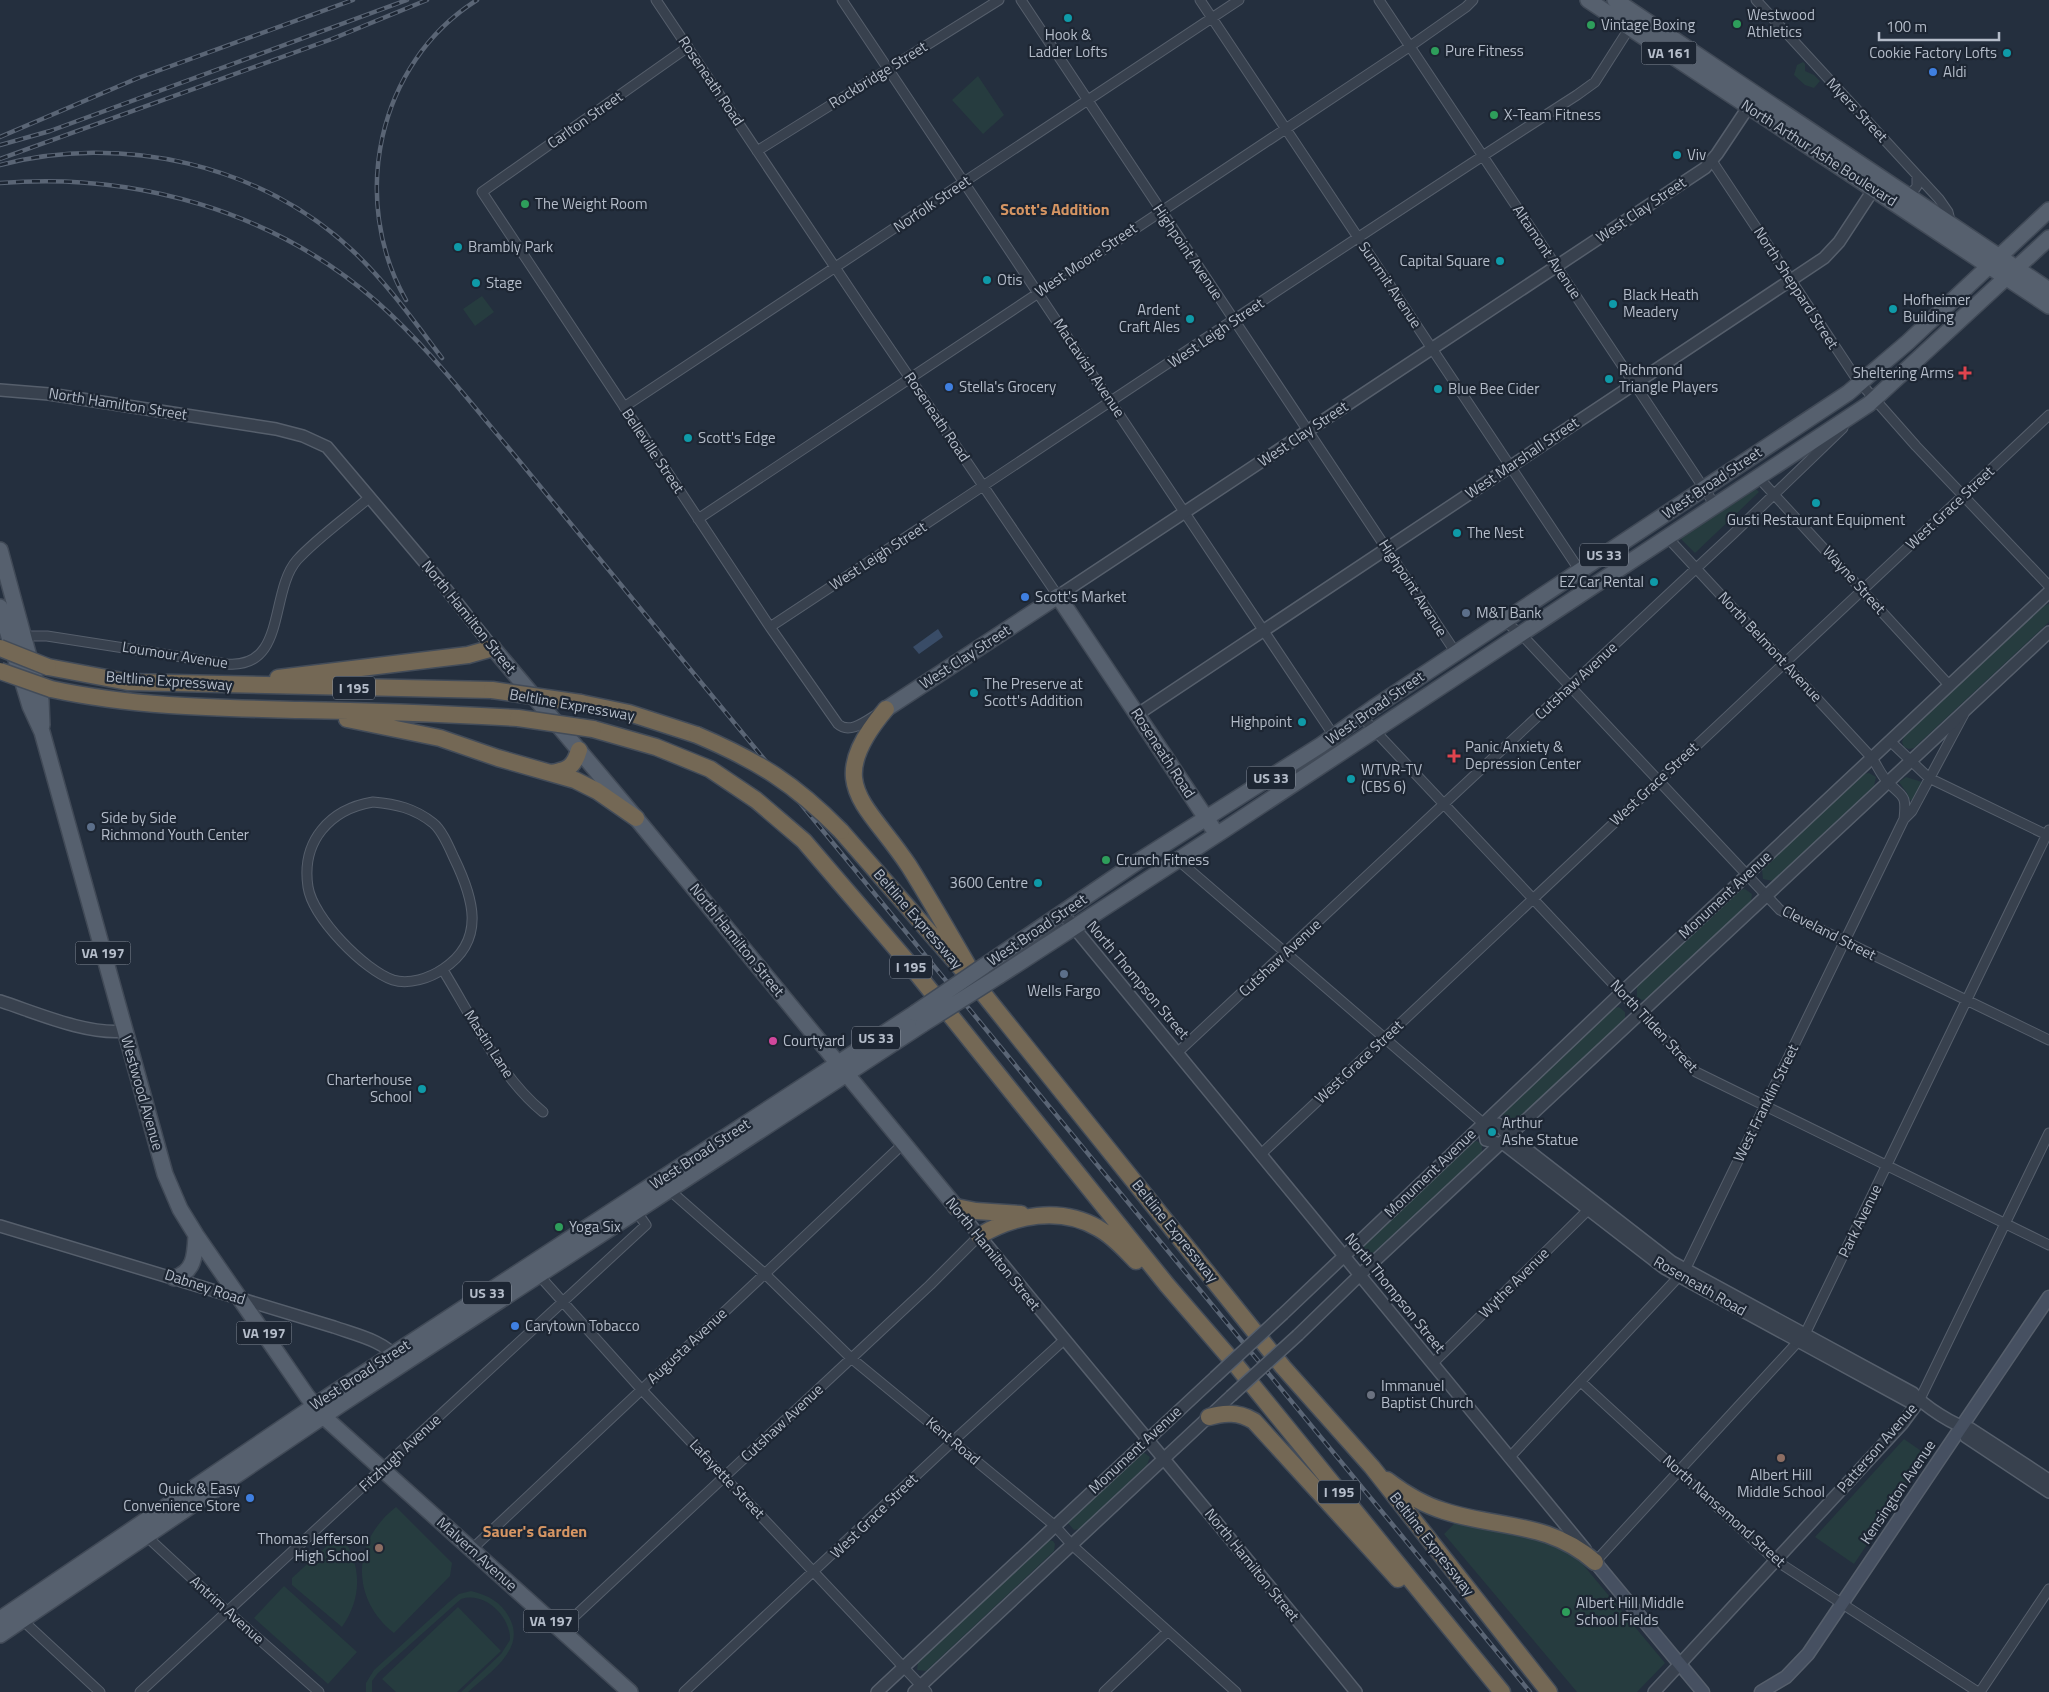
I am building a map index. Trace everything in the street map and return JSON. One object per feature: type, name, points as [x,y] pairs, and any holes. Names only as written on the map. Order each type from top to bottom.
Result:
[{"type":"highway","name":"Beltline Expressway","points":[[4,642],[48,667],[128,682],[215,686],[492,690],[581,703],[628,714],[697,735],[759,764],[793,786],[841,831],[982,992],[1283,1367],[1372,1467],[1549,1692]]},
{"type":"highway","points":[[215,686],[468,656],[493,648]]},
{"type":"highway","name":"Beltline Expressway","points":[[0,671],[52,689],[93,698],[153,705],[518,718],[593,729],[656,746],[710,770],[741,789],[786,824],[804,842],[906,960],[1167,1285],[1242,1373],[1502,1692]]},
{"type":"highway","points":[[886,709],[867,732],[858,748],[854,762],[859,797],[865,808],[908,865],[982,992]]},
{"type":"highway","points":[[301,710],[440,738],[575,780],[597,791],[636,818]]},
{"type":"highway","points":[[551,774],[567,770],[572,766],[579,750]]},
{"type":"highway","points":[[956,1207],[976,1211],[1072,1218],[1098,1228],[1167,1285]]},
{"type":"highway","points":[[979,1236],[1008,1222],[1041,1215]]},
{"type":"highway","points":[[1209,1417],[1229,1413],[1254,1421],[1393,1574],[1443,1618]]},
{"type":"highway","points":[[1372,1467],[1402,1490],[1431,1506],[1445,1511],[1551,1534],[1580,1548],[1595,1562]]},
{"type":"main road","name":"North Arthur Ashe Boulevard","points":[[1588,0],[1634,21],[1757,94],[1877,183]]},
{"type":"main road","name":"North Arthur Ashe Boulevard","points":[[1615,0],[1634,21],[1748,107],[1906,202],[2011,273],[2049,306]]},
{"type":"main road","name":"North Arthur Ashe Boulevard","points":[[1906,202],[1951,224],[1994,262]]},
{"type":"main road","name":"West Broad Street","points":[[919,1018],[984,966],[1206,818],[1334,736],[1361,716],[1860,384],[2049,210]]},
{"type":"main road","name":"West Broad Street","points":[[0,1635],[11,1616],[142,1531],[397,1359],[919,1018],[999,976],[1074,928],[1868,404],[2049,238]]},
{"type":"main road","name":"North Arthur Ashe Boulevard","points":[[2011,273],[2049,290]]},
{"type":"main road","name":"Westwood Avenue","points":[[0,550],[25,636],[41,701],[42,732]]},
{"type":"main road","name":"West Clay Street","points":[[886,709],[1058,596]]},
{"type":"main road","name":"Roseneath Road","points":[[1058,596],[1217,834]]},
{"type":"main road","name":"Westwood Avenue","points":[[0,607],[4,642],[42,732],[168,1183],[180,1209],[196,1235],[319,1411]]},
{"type":"main road","name":"North Hamilton Street","points":[[493,648],[636,818],[956,1207]]},
{"type":"main road","name":"West Broad Street","points":[[534,1270],[636,1211],[664,1185]]},
{"type":"main road","points":[[174,1278],[183,1276],[192,1265],[196,1235]]},
{"type":"main road","name":"Kensington Avenue","points":[[1761,1692],[1786,1677],[1808,1654],[2049,1297]]},
{"type":"main road","name":"Malvern Avenue","points":[[319,1411],[630,1692]]},
{"type":"main road","name":"North Thompson Street","points":[[1595,1562],[1703,1692]]},
{"type":"main road","points":[[1778,1692],[1786,1677]]},
{"type":"street","name":"Roseneath Road","points":[[656,0],[909,378],[1058,596]]},
{"type":"street","name":"Mactavish Avenue","points":[[842,0],[1334,736]]},
{"type":"street","name":"Rockbridge Street","points":[[757,151],[999,0]]},
{"type":"street","name":"Highpoint Avenue","points":[[1021,0],[1456,653]]},
{"type":"street","name":"Summit Avenue","points":[[1200,0],[1580,571]]},
{"type":"street","name":"Norfolk Street","points":[[624,407],[1239,0]]},
{"type":"street","name":"Altamont Avenue","points":[[1379,0],[1715,505]]},
{"type":"street","name":"West Moore Street","points":[[698,519],[1160,210],[1409,47],[1473,0]]},
{"type":"street","name":"Myers Street","points":[[1756,0],[1944,206],[1951,224]]},
{"type":"street","name":"West Leigh Street","points":[[770,627],[1236,321],[1358,237],[1595,82],[1634,21]]},
{"type":"street","name":"Carlton Street","points":[[482,192],[688,48]]},
{"type":"street","name":"West Clay Street","points":[[1058,596],[1557,266],[1712,161],[1757,94]]},
{"type":"street","name":"North Sheppard Street","points":[[1712,161],[1860,384],[1868,404],[1963,495],[2049,586]]},
{"type":"street","points":[[1906,202],[1917,186],[1917,176]]},
{"type":"street","name":"West Marshall Street","points":[[1138,714],[1831,252],[1877,183]]},
{"type":"street","name":"Belleville Street","points":[[482,192],[770,627],[827,708]]},
{"type":"street","name":"North Hamilton Street","points":[[0,390],[42,393],[228,421],[303,436],[327,448],[370,497],[493,648]]},
{"type":"street","name":"Cutshaw Avenue","points":[[1177,1053],[1697,568],[1868,404]]},
{"type":"street","name":"West Grace Street","points":[[1260,1155],[2049,415]]},
{"type":"street","name":"Wayne Street","points":[[1758,477],[1949,685]]},
{"type":"street","name":"Loumour Avenue","points":[[4,642],[25,636],[70,639],[227,664],[247,664],[259,657],[268,643],[287,579],[296,561],[370,497]]},
{"type":"street","name":"North Belmont Avenue","points":[[1667,537],[1872,758],[1888,782],[1900,791],[1904,799],[1904,819]]},
{"type":"street","name":"Monument Avenue","points":[[877,1692],[1148,1437],[1283,1314],[1483,1123],[2049,592]]},
{"type":"street","name":"Cleveland Street","points":[[1504,621],[1521,634],[1780,910],[2049,1040]]},
{"type":"street","name":"Monument Avenue","points":[[920,1690],[1360,1275],[2049,632]]},
{"type":"street","name":"West Clay Street","points":[[827,708],[841,726],[849,728],[886,709]]},
{"type":"street","name":"West Franklin Street","points":[[1509,1458],[1682,1273],[1904,819],[1912,811],[1967,708]]},
{"type":"street","name":"North Tilden Street","points":[[1361,716],[1696,1072],[2049,1245]]},
{"type":"street","points":[[1890,741],[1929,778],[2048,834]]},
{"type":"street","points":[[373,802],[398,804],[419,812],[435,824],[459,868],[471,903],[473,925],[468,943],[457,959],[443,970],[427,978],[410,981],[394,980],[377,972],[339,939],[318,909],[308,888],[314,837],[339,813],[356,804],[373,802]]},
{"type":"street","name":"Park Avenue","points":[[1595,1562],[1802,1338],[2048,834]]},
{"type":"street","name":"Roseneath Road","points":[[1178,860],[1483,1123],[1498,1124],[1506,1140],[1592,1205],[1664,1268],[1682,1273],[1802,1338],[1908,1401],[1919,1401],[1961,1427],[1971,1429],[2049,1480]]},
{"type":"street","name":"North Thompson Street","points":[[1063,914],[1595,1562]]},
{"type":"street","name":"Mastin Lane","points":[[443,970],[505,1070],[525,1097],[543,1112]]},
{"type":"street","points":[[0,1001],[82,1027],[109,1032],[125,1030]]},
{"type":"street","name":"Roseneath Road","points":[[1483,1123],[1485,1138],[1506,1140]]},
{"type":"street","name":"Patterson Avenue","points":[[1654,1692],[1902,1424],[1919,1401],[2049,1133]]},
{"type":"street","name":"Augusta Avenue","points":[[471,1550],[764,1274],[906,1145]]},
{"type":"street","name":"Kent Road","points":[[664,1185],[764,1274],[851,1358],[1054,1525],[1072,1546],[1236,1692]]},
{"type":"street","name":"Wythe Avenue","points":[[1432,1364],[1592,1205]]},
{"type":"street","name":"North Hamilton Street","points":[[956,1207],[1064,1340],[1148,1437],[1356,1692]]},
{"type":"street","name":"Fitzhugh Avenue","points":[[140,1692],[646,1225],[636,1211]]},
{"type":"street","name":"Dabney Road","points":[[0,1226],[334,1327],[378,1345],[397,1359]]},
{"type":"street","name":"Cutshaw Avenue","points":[[561,1629],[954,1262],[979,1236]]},
{"type":"street","name":"Lafayette Street","points":[[534,1270],[642,1389],[904,1667],[920,1690]]},
{"type":"street","name":"West Grace Street","points":[[684,1692],[1064,1340]]},
{"type":"street","name":"North Nansemond Street","points":[[1581,1382],[1775,1560],[1979,1692]]},
{"type":"street","name":"Roseneath Road","points":[[1961,1427],[1966,1437],[2049,1492]]},
{"type":"street","name":"Antrim Avenue","points":[[142,1531],[227,1611],[319,1692]]},
{"type":"street","points":[[1979,1692],[2049,1589]]},
{"type":"street","points":[[11,1616],[100,1692]]},
{"type":"street","points":[[1104,1692],[1168,1632]]},
{"type":"green space","points":[[1803,62],[1805,64],[1805,71],[1814,75],[1820,81],[1814,88],[1805,85],[1794,75],[1797,65]]},
{"type":"green space","points":[[978,76],[1004,115],[983,134],[952,100]]},
{"type":"green space","points":[[482,296],[494,312],[475,326],[463,309]]},
{"type":"green space","points":[[1755,488],[1759,492],[1695,553],[1682,540],[1681,538]]},
{"type":"green space","points":[[2049,604],[2049,622],[1914,748],[1904,747],[1902,742],[1904,737],[2044,606]]},
{"type":"green space","points":[[1869,773],[1876,777],[1874,786],[1773,881],[1763,879],[1762,869],[1863,774]]},
{"type":"green space","points":[[1906,777],[1922,782],[1913,800],[1910,800],[1899,782]]},
{"type":"green space","points":[[1745,889],[1752,894],[1751,902],[1647,999],[1642,1000],[1637,997],[1637,987],[1740,890]]},
{"type":"green space","points":[[1619,1007],[1625,1012],[1625,1020],[1513,1123],[1504,1122],[1503,1112],[1614,1008]]},
{"type":"green space","points":[[1477,1141],[1482,1145],[1482,1152],[1366,1260],[1358,1259],[1357,1250],[1473,1142]]},
{"type":"green space","points":[[1904,1439],[1927,1455],[1854,1564],[1815,1537]]},
{"type":"green space","points":[[1143,1452],[1150,1457],[1147,1465],[1079,1529],[1074,1530],[1068,1523],[1070,1518]]},
{"type":"green space","points":[[396,1507],[452,1563],[450,1576],[394,1633],[380,1619],[370,1603],[364,1587],[362,1570],[364,1553],[371,1536],[381,1521]]},
{"type":"green space","name":"Albert Hill Middle School Fields","points":[[1456,1522],[1521,1534],[1536,1538],[1566,1551],[1580,1561],[1665,1663],[1637,1692],[1577,1692],[1444,1534]]},
{"type":"green space","points":[[340,1534],[353,1557],[357,1580],[354,1604],[342,1627],[292,1585],[292,1578]]},
{"type":"green space","points":[[1048,1540],[1053,1541],[1055,1544],[1054,1551],[926,1671],[917,1670],[918,1662]]},
{"type":"green space","points":[[284,1586],[357,1652],[328,1684],[254,1618]]},
{"type":"green space","points":[[471,1591],[498,1603],[509,1617],[513,1629],[510,1650],[495,1668],[468,1692],[461,1692],[501,1654],[510,1640],[506,1623],[495,1608],[479,1599],[461,1599],[378,1673],[372,1681],[372,1692],[366,1692],[366,1683],[374,1670],[449,1602],[459,1594]]},
{"type":"green space","points":[[458,1607],[501,1651],[457,1692],[396,1692],[382,1679]]},
{"type":"water","points":[[938,629],[943,637],[919,654],[913,647]]},
{"type":"railway","points":[[0,137],[138,78],[353,0]]},
{"type":"railway","points":[[0,145],[50,131],[407,0]]},
{"type":"railway","points":[[0,159],[332,39],[427,0]]},
{"type":"railway","points":[[406,300],[389,261],[379,220],[377,178],[383,136],[396,96],[416,59],[443,27],[477,0]]},
{"type":"railway","points":[[0,165],[46,156],[93,153],[141,155],[187,163],[233,177],[276,196],[316,221],[353,251],[389,289],[442,358]]},
{"type":"railway","points":[[0,183],[51,181],[101,184],[151,192],[200,204],[247,221],[293,243],[336,270],[376,301],[394,318],[444,371],[507,446],[1530,1692]]},
{"type":"place","name":"Hook & Ladder Lofts","points":[[1068,18]]},
{"type":"place","name":"Westwood Athletics","points":[[1737,24]]},
{"type":"place","name":"Vintage Boxing","points":[[1591,25]]},
{"type":"place","name":"Pure Fitness","points":[[1435,51]]},
{"type":"place","name":"Cookie Factory Lofts","points":[[2007,53]]},
{"type":"place","name":"Aldi","points":[[1933,72]]},
{"type":"place","name":"X-Team Fitness","points":[[1494,115]]},
{"type":"place","name":"Viv","points":[[1677,155]]},
{"type":"place","name":"The Weight Room","points":[[525,204]]},
{"type":"place","name":"Brambly Park","points":[[458,247]]},
{"type":"place","name":"Capital Square","points":[[1500,261]]},
{"type":"place","name":"Otis","points":[[987,280]]},
{"type":"place","name":"Stage","points":[[476,283]]},
{"type":"place","name":"Black Heath Meadery","points":[[1613,304]]},
{"type":"place","name":"Hofheimer Building","points":[[1893,309]]},
{"type":"place","name":"Ardent Craft Ales","points":[[1190,319]]},
{"type":"place","name":"Sheltering Arms","points":[[1965,373]]},
{"type":"place","name":"Richmond Triangle Players","points":[[1609,379]]},
{"type":"place","name":"Stella's Grocery","points":[[949,387]]},
{"type":"place","name":"Blue Bee Cider","points":[[1438,389]]},
{"type":"place","name":"Scott's Edge","points":[[688,438]]},
{"type":"place","name":"Gusti Restaurant Equipment","points":[[1816,503]]},
{"type":"place","name":"The Nest","points":[[1457,533]]},
{"type":"place","name":"EZ Car Rental","points":[[1654,582]]},
{"type":"place","name":"Scott's Market","points":[[1025,597]]},
{"type":"place","name":"M&T Bank","points":[[1466,613]]},
{"type":"place","name":"The Preserve at Scott's Addition","points":[[974,693]]},
{"type":"place","name":"Highpoint","points":[[1302,722]]},
{"type":"place","name":"Panic Anxiety & Depression Center","points":[[1454,756]]},
{"type":"place","name":"WTVR-TV (CBS 6)","points":[[1351,779]]},
{"type":"place","name":"Side by Side Richmond Youth Center","points":[[91,827]]},
{"type":"place","name":"Crunch Fitness","points":[[1106,860]]},
{"type":"place","name":"3600 Centre","points":[[1038,883]]},
{"type":"place","name":"Wells Fargo","points":[[1064,974]]},
{"type":"place","name":"Courtyard","points":[[773,1041]]},
{"type":"place","name":"Charterhouse School","points":[[422,1089]]},
{"type":"place","name":"Arthur Ashe Statue","points":[[1492,1132]]},
{"type":"place","name":"Yoga Six","points":[[559,1227]]},
{"type":"place","name":"Carytown Tobacco","points":[[515,1326]]},
{"type":"place","name":"Immanuel Baptist Church","points":[[1371,1395]]},
{"type":"place","name":"Albert Hill Middle School","points":[[1781,1458]]},
{"type":"place","name":"Quick & Easy Convenience Store","points":[[250,1498]]},
{"type":"place","name":"Thomas Jefferson High School","points":[[379,1548]]},
{"type":"place","name":"Albert Hill Middle School Fields","points":[[1566,1612]]},
{"type":"district","name":"Scott's Addition","points":[[1055,209]]},
{"type":"district","name":"Sauer's Garden","points":[[535,1531]]}]
